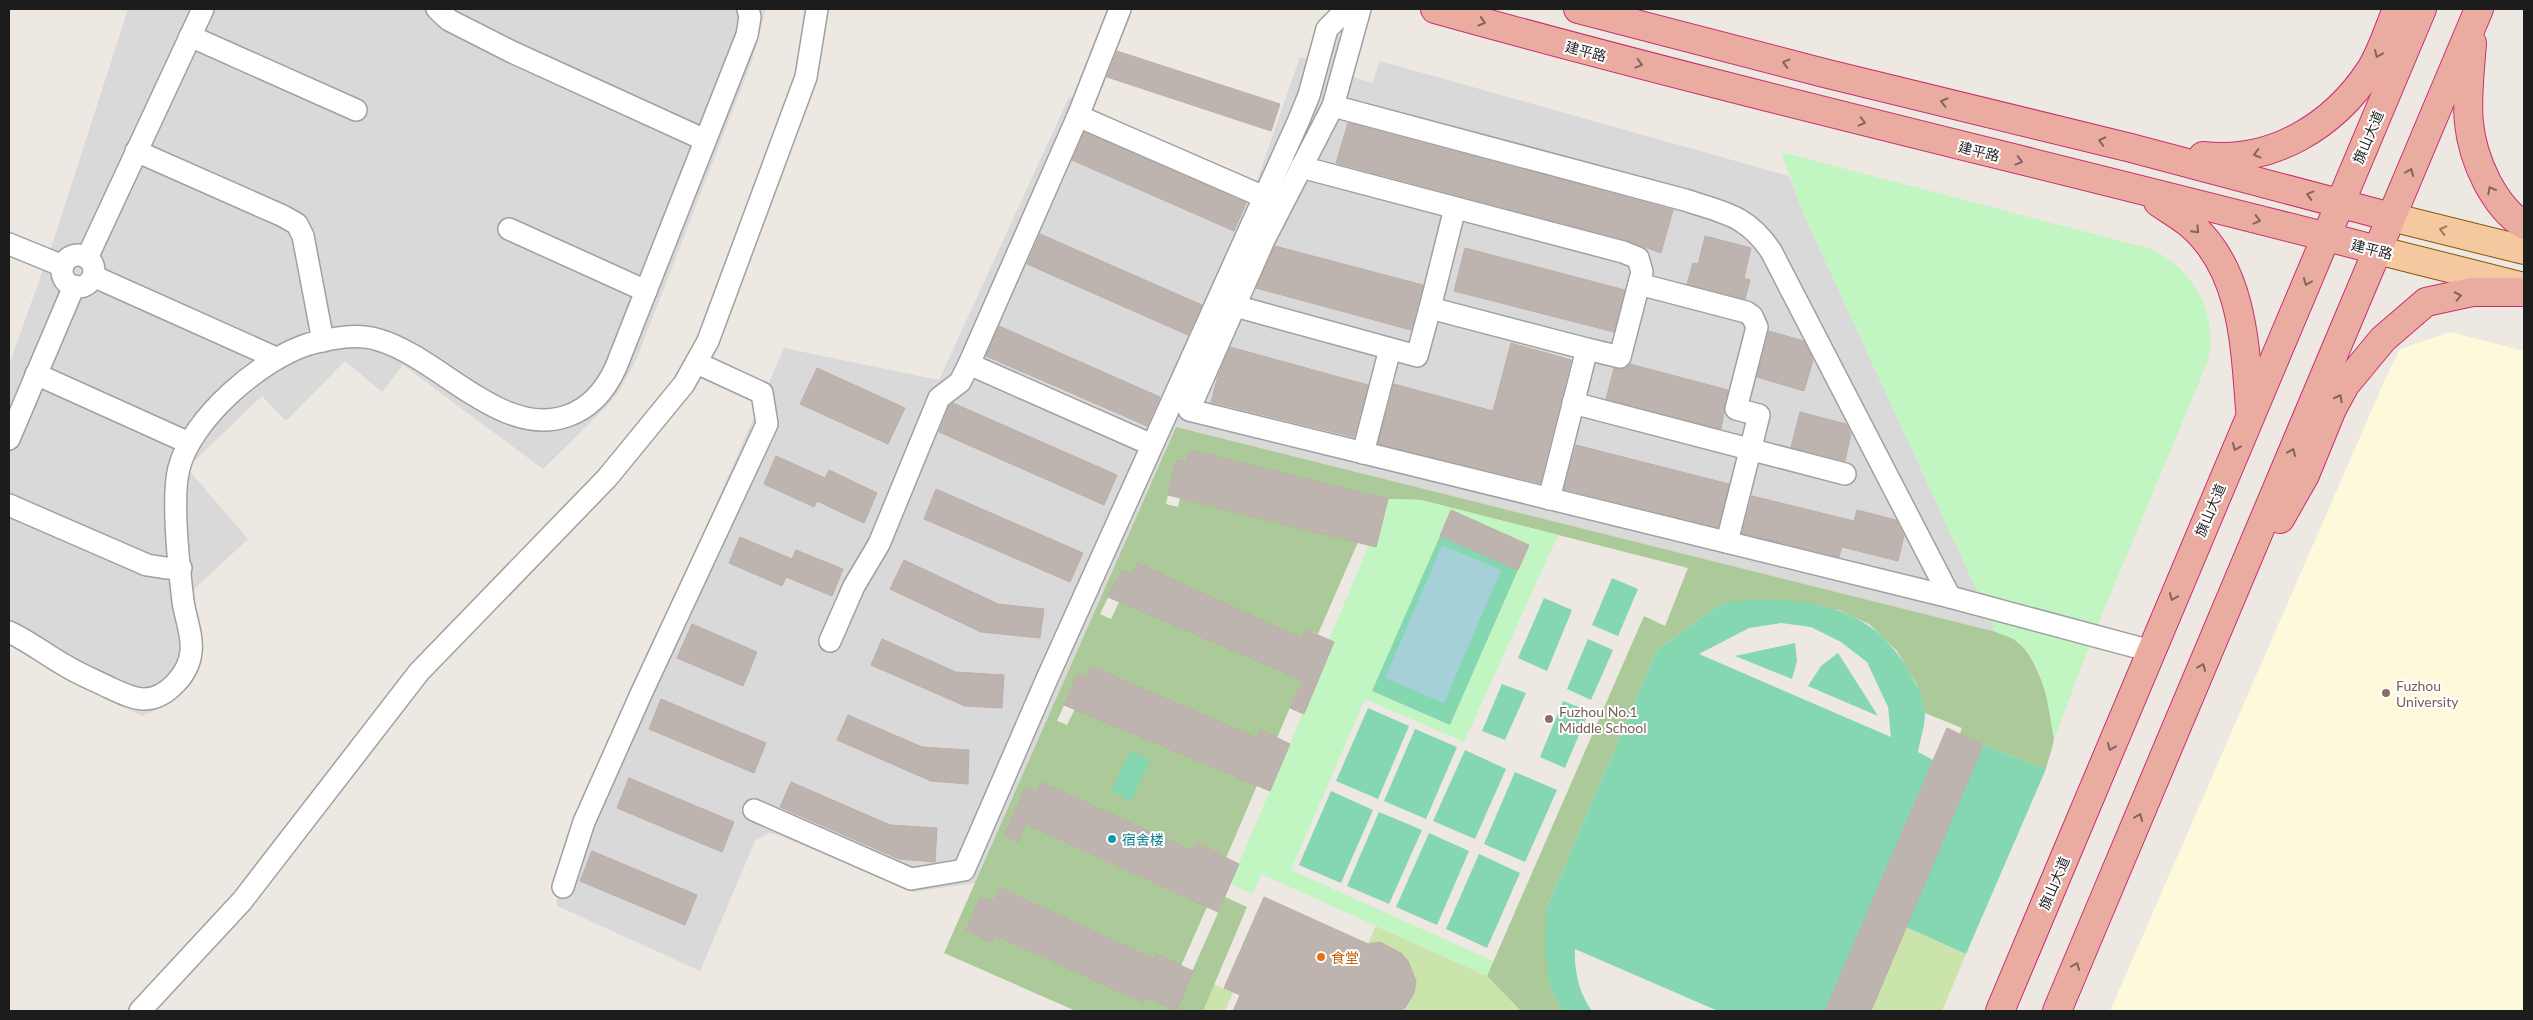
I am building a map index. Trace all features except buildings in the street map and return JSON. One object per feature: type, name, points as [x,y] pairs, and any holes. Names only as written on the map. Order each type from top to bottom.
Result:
[{"type":"highway","name":"建平路","points":[[1435,9],[1603,55],[2377,250]]},
{"type":"highway","points":[[1578,9],[1824,73],[2132,148],[2391,217]]},
{"type":"highway","points":[[2132,148],[2219,158],[2235,158],[2263,152],[2298,138],[2327,119],[2360,84],[2372,67],[2397,9]]},
{"type":"highway","name":"旗山大道","points":[[2000,1011],[2250,413],[2422,9]]},
{"type":"highway","points":[[2057,1011],[2477,14]]},
{"type":"highway","points":[[2477,14],[2467,106],[2468,129],[2472,150],[2494,196],[2524,225]]},
{"type":"highway","points":[[2142,192],[2190,224],[2212,247],[2228,275],[2241,329],[2250,413]]},
{"type":"highway","points":[[2226,610],[2305,475],[2332,409],[2345,385],[2383,339],[2426,302],[2472,292],[2524,292]]},
{"type":"main road","points":[[2391,217],[2524,250]]},
{"type":"main road","name":"建平路","points":[[2377,250],[2524,287]]},
{"type":"street","points":[[203,9],[136,151],[90,267],[86,284],[74,286],[64,278],[63,266],[72,256],[90,267],[276,358]]},
{"type":"street","points":[[437,9],[449,20],[510,51],[705,140]]},
{"type":"street","points":[[9,632],[67,667],[116,690],[144,699],[152,698],[172,687],[185,671],[190,661],[191,644],[183,601],[180,568],[176,481],[178,468],[189,443],[211,414],[232,392],[256,370],[295,349],[323,341],[358,336],[379,340],[406,351],[505,412],[526,420],[559,419],[580,411],[606,386],[616,367],[747,35],[750,17],[748,9]]},
{"type":"street","points":[[140,1011],[242,901],[420,672],[608,478],[673,400],[697,363],[708,341],[806,77],[817,9]]},
{"type":"street","points":[[830,641],[854,586],[879,544],[939,398],[960,382],[969,364],[1078,116],[1120,9]]},
{"type":"street","points":[[754,810],[912,879],[964,870],[1309,95],[1327,29],[1347,9]]},
{"type":"street","points":[[1360,9],[1333,106],[1264,240],[1189,410],[1950,597],[2151,651]]},
{"type":"street","points":[[190,36],[356,110]]},
{"type":"street","points":[[1333,106],[1685,200],[1737,217],[1747,223],[1771,251],[1950,597]]},
{"type":"street","points":[[1078,116],[1264,197]]},
{"type":"street","points":[[136,151],[283,216],[297,224],[303,236],[323,341]]},
{"type":"street","points":[[1301,167],[1631,254],[1638,258],[1642,265],[1620,357],[1430,308]]},
{"type":"street","points":[[1235,306],[1417,356],[1456,208]]},
{"type":"street","points":[[509,230],[646,291]]},
{"type":"street","points":[[9,244],[63,266]]},
{"type":"street","points":[[1638,284],[1752,316],[1757,327],[1736,409],[1759,415],[1727,542]]},
{"type":"street","points":[[9,439],[74,286]]},
{"type":"street","points":[[1363,453],[1390,349]]},
{"type":"street","points":[[1549,498],[1587,349]]},
{"type":"street","points":[[563,888],[584,822],[641,694],[767,424],[762,393],[697,363]]},
{"type":"street","points":[[969,364],[1152,445]]},
{"type":"street","points":[[36,374],[189,443]]},
{"type":"street","points":[[1573,403],[1845,474]]},
{"type":"street","points":[[9,505],[147,565],[180,568]]},
{"type":"shaded area","points":[[128,9],[766,9],[752,61],[637,358],[620,390],[608,405],[543,469],[403,365],[382,392],[345,361],[286,421],[262,396],[187,468],[248,539],[190,593],[201,652],[199,666],[192,683],[161,708],[142,716],[54,672],[9,642],[9,365],[53,242]]},
{"type":"shaded area","points":[[1318,31],[1341,36],[1333,71],[1372,83],[1380,61],[1789,176],[1804,215],[1996,632],[1176,427],[976,883],[913,892],[776,834],[768,833],[755,841],[700,971],[557,906],[555,874],[784,348],[939,380],[1069,97],[1255,186],[1300,57],[1313,60]]},
{"type":"shaded area","name":"Fuzhou University","points":[[2450,332],[2524,351],[2524,1011],[2110,1011],[2400,349]]},
{"type":"green space","points":[[1781,152],[2151,249],[2180,269],[2191,281],[2200,296],[2210,328],[2207,363],[2093,636],[2054,739],[2044,686],[2034,661],[2017,642],[1996,632],[1804,215]]},
{"type":"green space","points":[[1176,427],[2010,637],[2025,649],[2032,659],[2048,701],[2054,738],[2046,769],[1983,745],[1960,734],[1962,728],[1925,713],[1916,683],[1897,651],[1869,624],[1839,610],[1721,604],[1657,650],[1547,907],[1549,984],[1562,1011],[1521,1011],[1487,976],[1644,616],[1665,626],[1688,568],[1421,500],[1388,499],[1189,450],[1186,462],[1176,460],[1166,504],[1178,507],[1180,498],[1358,542],[1318,634],[1306,630],[1301,638],[1138,564],[1132,575],[1121,571],[1100,614],[1111,619],[1119,602],[1305,672],[1277,738],[1261,730],[1257,738],[1091,666],[1086,677],[1078,673],[1057,721],[1067,725],[1075,709],[1238,778],[1261,776],[1226,858],[1197,843],[1193,851],[1041,782],[1036,792],[1026,788],[1004,835],[1018,842],[1026,824],[1189,899],[1210,900],[1181,966],[1154,959],[1000,888],[993,902],[981,898],[966,930],[991,942],[995,935],[1144,1003],[1147,997],[1175,1010],[1225,897],[1247,907],[1203,1011],[1076,1011],[944,953]]},
{"type":"green space","points":[[1388,499],[1421,500],[1558,535],[1464,742],[1365,699],[1291,870],[1493,961],[1487,976],[1261,874],[1253,894],[1230,884],[1333,643],[1329,640],[1369,545],[1376,546]],"holes":[[[1451,511],[1529,545],[1450,725],[1372,691]]]},
{"type":"green space","points":[[1440,536],[1518,570],[1450,725],[1372,691]]},
{"type":"green space","points":[[1612,578],[1638,589],[1618,636],[1592,625]]},
{"type":"green space","points":[[1544,598],[1572,610],[1547,671],[1518,658]]},
{"type":"green space","points":[[1754,599],[1801,602],[1823,606],[1843,612],[1879,633],[1909,671],[1919,691],[1925,714],[1918,752],[1933,760],[1825,1011],[1718,1011],[1575,949],[1578,981],[1587,1004],[1592,1011],[1562,1011],[1549,984],[1545,947],[1547,907],[1657,650],[1721,604]],"holes":[[[1781,623],[1811,627],[1841,642],[1867,662],[1888,707],[1891,737],[1699,654],[1749,628]]]},
{"type":"green space","points":[[1588,639],[1613,650],[1591,700],[1567,689]]},
{"type":"green space","points":[[1795,643],[1797,661],[1792,679],[1735,656]]},
{"type":"green space","points":[[1838,653],[1878,716],[1808,686],[1821,666]]},
{"type":"green space","points":[[1502,684],[1526,693],[1505,740],[1482,731]]},
{"type":"green space","points":[[1563,701],[1589,711],[1565,768],[1540,757]]},
{"type":"green space","points":[[1368,708],[1409,726],[1378,799],[1336,781]]},
{"type":"green space","points":[[1415,729],[1457,747],[1426,819],[1384,801]]},
{"type":"green space","points":[[1983,745],[2046,769],[1966,954],[1906,927]]},
{"type":"green space","points":[[1465,750],[1506,769],[1475,839],[1433,821]]},
{"type":"green space","points":[[1130,751],[1150,760],[1131,801],[1111,791]]},
{"type":"green space","points":[[1515,772],[1557,790],[1525,862],[1484,844]]},
{"type":"green space","points":[[1331,791],[1373,810],[1341,883],[1299,865]]},
{"type":"green space","points":[[1379,812],[1422,830],[1389,904],[1347,886]]},
{"type":"green space","points":[[1429,833],[1469,851],[1437,925],[1396,907]]},
{"type":"green space","points":[[1479,854],[1520,873],[1487,948],[1446,929]]},
{"type":"green space","points":[[1376,926],[1487,976],[1521,1011],[1401,1011],[1405,1008],[1416,981],[1409,965],[1399,952],[1386,945],[1378,943],[1368,944]]},
{"type":"green space","points":[[1906,927],[1966,954],[1942,1011],[1871,1011]]},
{"type":"green space","points":[[1214,984],[1233,993],[1225,1011],[1203,1011]]},
{"type":"water","points":[[1442,545],[1501,570],[1444,703],[1385,678]]},
{"type":"place","name":"Fuzhou University","points":[[2386,693]]},
{"type":"place","name":"Fuzhou No.1 Middle School","points":[[1549,719]]},
{"type":"place","name":"宿舍楼","points":[[1112,839]]},
{"type":"place","name":"食堂","points":[[1321,957]]}]
